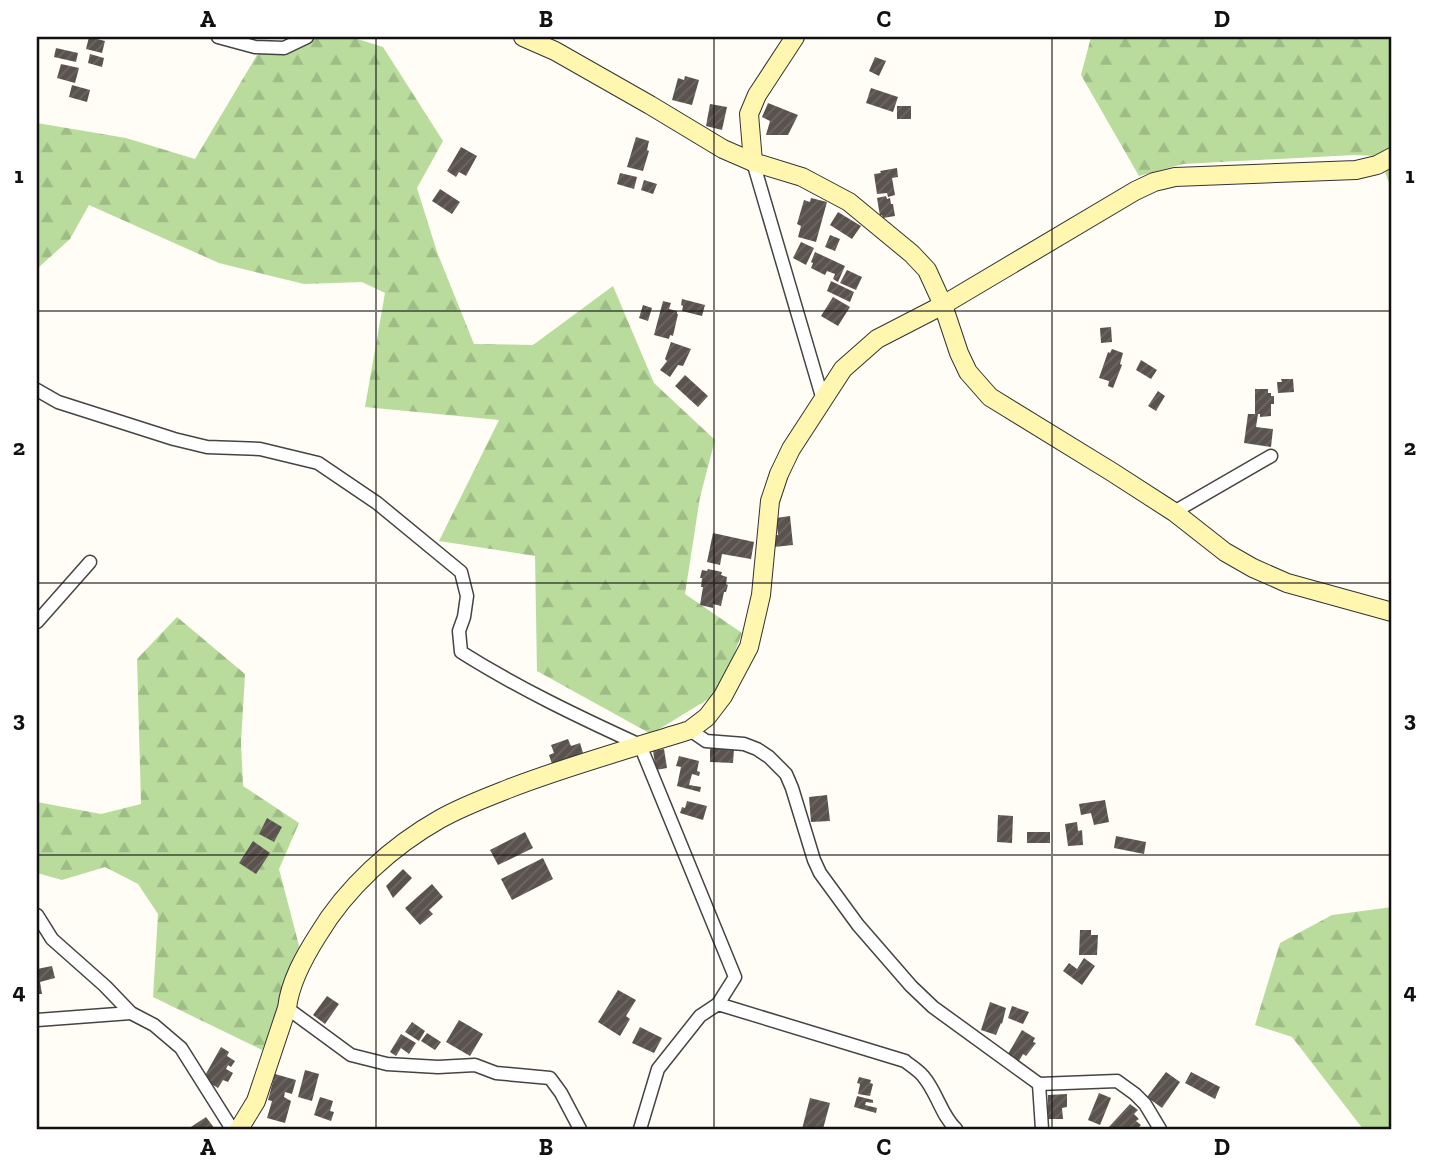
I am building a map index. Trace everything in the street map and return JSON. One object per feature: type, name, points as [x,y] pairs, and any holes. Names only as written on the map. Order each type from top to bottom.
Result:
[{"type":"street","points":[[218,37],[254,47],[284,48],[307,37]]},
{"type":"street","points":[[523,37],[555,51],[723,149],[753,162],[802,177],[849,202],[912,254],[927,270],[968,372],[990,397],[1174,512],[1225,552],[1253,568],[1287,583],[1392,612]]},
{"type":"street","points":[[795,37],[757,95],[749,114],[753,162],[823,400]]},
{"type":"street","points":[[239,1129],[256,1101],[287,1008],[289,993],[303,961],[331,913],[361,879],[405,842],[439,819],[477,801],[539,777],[690,730],[707,717],[723,696],[749,647],[761,595],[770,501],[779,474],[791,449],[843,369],[877,339],[943,305],[1154,182],[1175,177],[1356,170],[1392,158]]},
{"type":"street","points":[[37,390],[58,402],[174,439],[207,447],[260,449],[318,463],[377,503],[461,572],[467,596],[464,617],[458,631],[461,652],[536,695],[640,745],[735,976],[718,1004],[700,1016],[658,1069],[640,1129]]},
{"type":"street","points":[[1174,512],[1272,456]]},
{"type":"street","points":[[37,622],[90,562]]},
{"type":"street","points":[[690,730],[706,741],[744,744],[757,749],[786,774],[820,873],[858,925],[933,1007],[1039,1084],[1117,1081],[1145,1104],[1160,1129]]},
{"type":"street","points":[[37,915],[52,939],[131,1013],[154,1025],[181,1048],[232,1129]]},
{"type":"street","points":[[718,1004],[905,1062],[923,1075],[948,1122],[956,1129]]},
{"type":"street","points":[[287,1008],[351,1055],[387,1064],[438,1067],[475,1065],[496,1073],[550,1078],[580,1129]]},
{"type":"street","points":[[37,1020],[131,1013]]},
{"type":"street","points":[[1039,1084],[1042,1129]]},
{"type":"green space","points":[[309,37],[351,37],[383,47],[443,141],[417,188],[437,252],[474,344],[533,345],[613,286],[654,383],[715,440],[700,497],[685,594],[742,633],[720,692],[651,734],[537,671],[535,556],[439,541],[499,420],[365,407],[385,293],[362,282],[304,284],[219,263],[89,205],[70,239],[39,267],[37,263],[37,123],[126,138],[195,159],[257,55]]},
{"type":"green space","points":[[1091,37],[1392,37],[1392,191],[1379,156],[1183,164],[1139,176],[1081,75]]},
{"type":"green space","points":[[177,617],[245,674],[241,742],[243,786],[299,823],[279,869],[303,961],[262,1050],[153,997],[158,914],[138,884],[105,867],[62,880],[37,873],[37,802],[101,814],[141,804],[137,659]]},
{"type":"green space","points":[[1392,907],[1392,1129],[1363,1129],[1292,1037],[1255,1025],[1280,943],[1332,915]]},
{"type":"building","points":[[89,37],[105,41],[102,53],[86,49]]},
{"type":"building","points":[[56,48],[78,53],[76,62],[54,57]]},
{"type":"building","points":[[90,54],[104,58],[102,67],[88,63]]},
{"type":"building","points":[[875,57],[886,61],[879,76],[869,71]]},
{"type":"building","points":[[61,64],[79,68],[75,83],[57,78]]},
{"type":"building","points":[[685,76],[699,80],[692,105],[672,100],[678,78],[684,80]]},
{"type":"building","points":[[72,85],[90,90],[87,102],[69,97]]},
{"type":"building","points":[[871,88],[898,97],[893,112],[866,103]]},
{"type":"building","points":[[768,103],[798,115],[788,135],[766,135],[770,121],[762,117]]},
{"type":"building","points":[[710,104],[727,107],[722,130],[706,126]]},
{"type":"building","points":[[897,106],[911,106],[911,119],[897,119]]},
{"type":"building","points":[[636,137],[649,141],[643,171],[627,167]]},
{"type":"building","points":[[461,147],[477,156],[466,176],[459,172],[456,177],[447,171]]},
{"type":"building","points":[[897,168],[898,177],[892,178],[895,195],[888,197],[887,193],[877,194],[874,174]]},
{"type":"building","points":[[620,173],[637,177],[634,189],[617,184]]},
{"type":"building","points":[[644,180],[657,184],[653,194],[641,190]]},
{"type":"building","points":[[440,189],[460,202],[452,214],[432,201]]},
{"type":"building","points":[[886,196],[893,204],[895,216],[883,218],[880,216],[877,198]]},
{"type":"building","points":[[811,198],[827,202],[816,242],[798,237],[801,226],[797,224],[804,200],[810,202]]},
{"type":"building","points":[[838,212],[861,226],[852,239],[830,225]]},
{"type":"building","points":[[830,235],[840,239],[835,251],[825,247]]},
{"type":"building","points":[[801,242],[814,248],[806,265],[793,258]]},
{"type":"building","points":[[815,252],[845,266],[838,282],[833,279],[835,274],[827,271],[825,275],[811,268]]},
{"type":"building","points":[[847,270],[862,277],[856,290],[840,283]]},
{"type":"building","points":[[831,281],[854,292],[850,302],[827,291]]},
{"type":"building","points":[[833,297],[850,307],[838,326],[821,316]]},
{"type":"building","points":[[682,299],[705,305],[702,316],[682,311]]},
{"type":"building","points":[[663,301],[671,303],[669,309],[677,311],[678,314],[673,336],[670,335],[669,339],[654,335]]},
{"type":"building","points":[[643,305],[652,308],[648,321],[639,318]]},
{"type":"building","points":[[1111,327],[1112,342],[1101,343],[1100,328]]},
{"type":"building","points":[[671,342],[691,349],[683,366],[678,365],[670,377],[660,370],[667,361],[665,359]]},
{"type":"building","points":[[1112,349],[1123,353],[1122,365],[1113,388],[1108,386],[1109,381],[1099,378],[1108,352]]},
{"type":"building","points":[[1141,360],[1157,370],[1151,379],[1136,370]]},
{"type":"building","points":[[685,375],[708,396],[698,407],[675,386]]},
{"type":"building","points":[[1281,379],[1293,379],[1294,392],[1278,393],[1277,382],[1282,382]]},
{"type":"building","points":[[1255,389],[1268,389],[1268,393],[1274,396],[1271,416],[1260,417],[1258,414],[1256,427],[1273,429],[1271,447],[1244,443],[1248,414],[1255,414]]},
{"type":"building","points":[[1158,391],[1165,396],[1156,411],[1148,406]]},
{"type":"building","points":[[790,516],[793,545],[774,547],[773,535],[778,535],[776,518]]},
{"type":"building","points":[[713,533],[754,542],[751,559],[722,554],[720,565],[707,562]]},
{"type":"building","points":[[702,570],[722,572],[721,575],[727,577],[728,585],[721,606],[713,604],[713,608],[700,605],[703,587],[700,578]]},
{"type":"building","points":[[568,739],[571,746],[580,743],[583,753],[552,764],[549,755],[554,753],[551,745]]},
{"type":"building","points":[[664,749],[667,768],[656,770],[653,751]]},
{"type":"building","points":[[710,749],[734,749],[733,763],[710,762]]},
{"type":"building","points":[[679,756],[699,761],[699,776],[692,774],[689,785],[701,787],[700,792],[677,786],[681,767],[676,766]]},
{"type":"building","points":[[827,795],[830,821],[811,822],[809,797]]},
{"type":"building","points":[[1105,800],[1109,822],[1094,825],[1091,813],[1081,815],[1079,804]]},
{"type":"building","points":[[687,801],[707,806],[703,820],[680,813]]},
{"type":"building","points":[[998,815],[1013,816],[1012,843],[997,842]]},
{"type":"building","points":[[267,818],[282,827],[274,842],[259,834]]},
{"type":"building","points":[[1077,822],[1078,831],[1082,830],[1083,845],[1068,846],[1065,824]]},
{"type":"building","points":[[525,832],[533,848],[498,865],[490,850]]},
{"type":"building","points":[[1027,832],[1050,832],[1050,843],[1027,843]]},
{"type":"building","points":[[1116,836],[1146,842],[1144,854],[1114,848]]},
{"type":"building","points":[[253,841],[270,853],[256,874],[239,863]]},
{"type":"building","points":[[543,858],[553,879],[512,900],[501,879]]},
{"type":"building","points":[[403,869],[412,878],[393,898],[386,886]]},
{"type":"building","points":[[432,884],[443,897],[429,910],[433,914],[420,925],[405,908]]},
{"type":"building","points":[[1080,930],[1091,930],[1091,935],[1098,935],[1097,955],[1079,955]]},
{"type":"building","points":[[1084,958],[1095,966],[1082,985],[1063,971],[1069,963],[1077,969]]},
{"type":"building","points":[[52,966],[55,978],[40,982],[42,994],[37,994],[37,969]]},
{"type":"building","points":[[618,990],[636,1000],[626,1016],[630,1019],[620,1036],[598,1022]]},
{"type":"building","points":[[327,996],[339,1004],[325,1024],[313,1015]]},
{"type":"building","points":[[990,1002],[1006,1008],[996,1035],[981,1030]]},
{"type":"building","points":[[1012,1006],[1029,1012],[1023,1024],[1008,1018]]},
{"type":"building","points":[[459,1020],[483,1034],[470,1056],[446,1042]]},
{"type":"building","points":[[412,1022],[425,1031],[419,1041],[405,1032]]},
{"type":"building","points":[[640,1027],[662,1038],[654,1053],[632,1043]]},
{"type":"building","points":[[1022,1030],[1035,1038],[1033,1042],[1036,1043],[1019,1061],[1008,1054]]},
{"type":"building","points":[[427,1033],[441,1042],[435,1050],[421,1041]]},
{"type":"building","points":[[401,1034],[416,1043],[409,1054],[401,1048],[396,1056],[390,1052]]},
{"type":"building","points":[[221,1047],[229,1052],[227,1056],[235,1061],[226,1069],[233,1073],[228,1082],[223,1080],[218,1088],[203,1079]]},
{"type":"building","points":[[305,1070],[319,1074],[312,1101],[298,1097]]},
{"type":"building","points":[[1166,1072],[1180,1082],[1162,1108],[1147,1097]]},
{"type":"building","points":[[1191,1072],[1220,1087],[1215,1099],[1185,1083]]},
{"type":"building","points":[[275,1074],[296,1080],[292,1094],[285,1092],[284,1097],[291,1101],[285,1123],[267,1118],[272,1101],[268,1100]]},
{"type":"building","points":[[859,1077],[871,1080],[870,1083],[873,1084],[870,1096],[858,1094]]},
{"type":"building","points":[[1099,1093],[1111,1098],[1100,1125],[1088,1120]]},
{"type":"building","points":[[1067,1094],[1067,1107],[1062,1108],[1063,1119],[1048,1119],[1048,1095]]},
{"type":"building","points":[[857,1096],[873,1100],[873,1103],[866,1102],[865,1105],[877,1108],[876,1113],[854,1107]]},
{"type":"building","points":[[320,1097],[333,1101],[331,1121],[314,1115]]},
{"type":"building","points":[[810,1098],[830,1103],[823,1129],[802,1129]]},
{"type":"building","points":[[1130,1104],[1138,1110],[1134,1114],[1141,1125],[1137,1129],[1107,1129]]},
{"type":"building","points":[[206,1117],[215,1129],[188,1129]]}]
